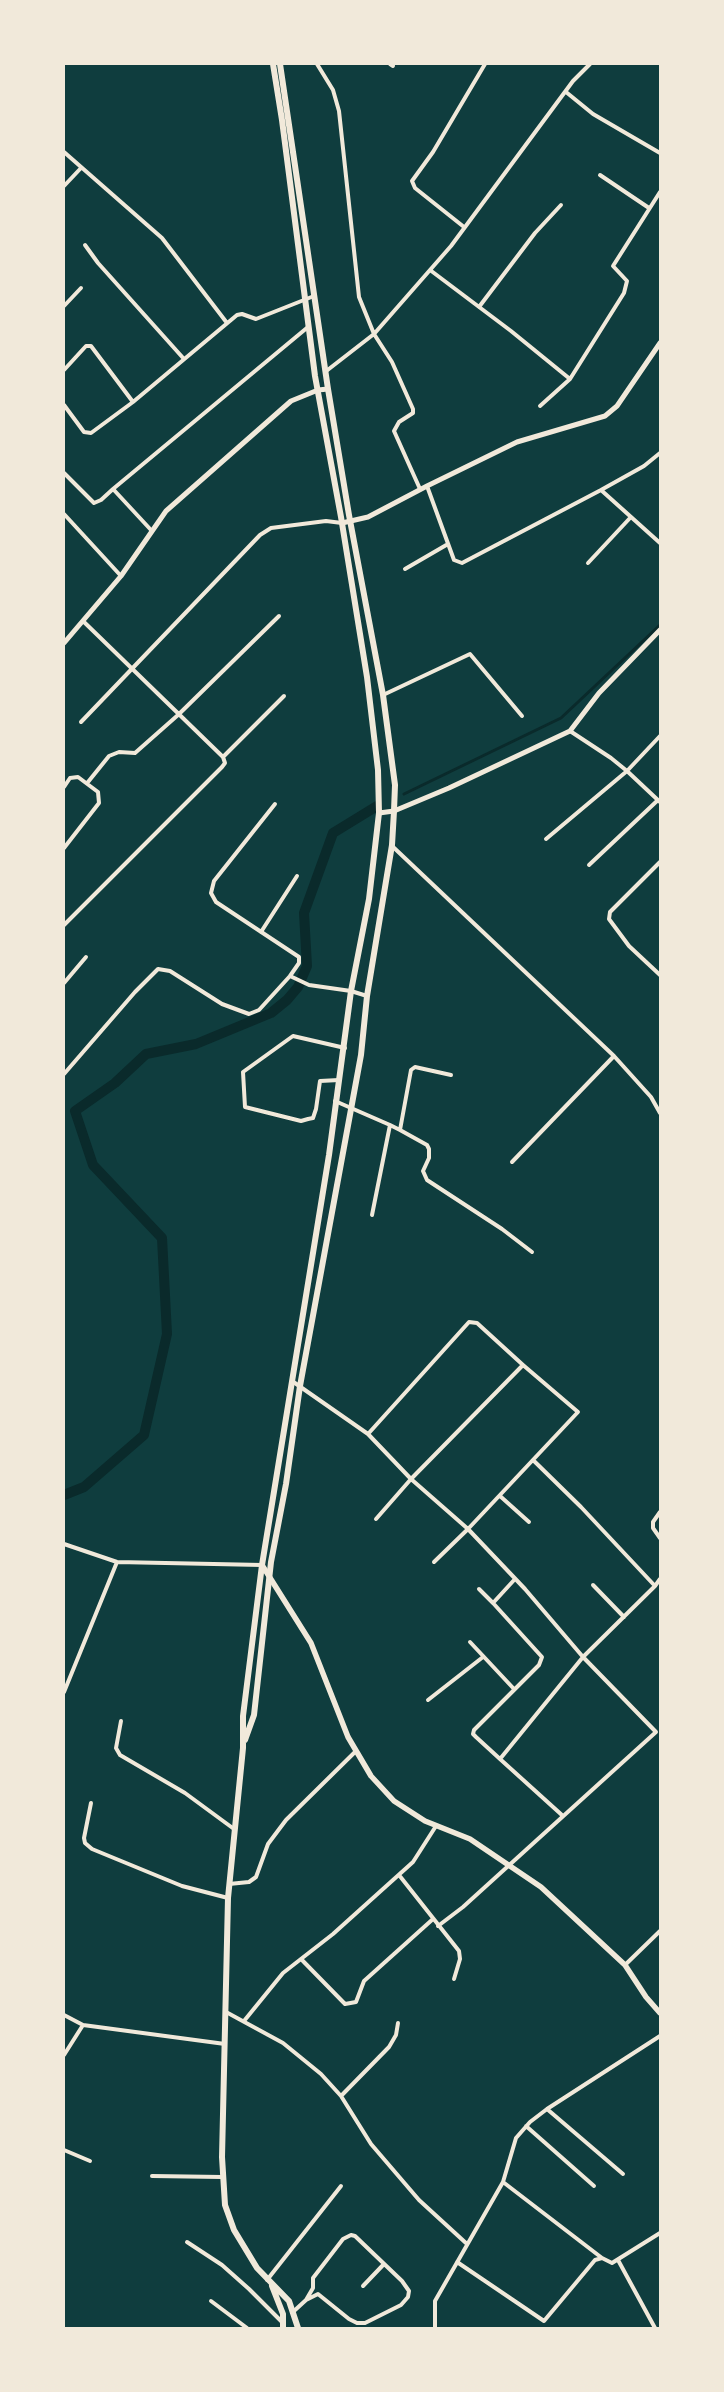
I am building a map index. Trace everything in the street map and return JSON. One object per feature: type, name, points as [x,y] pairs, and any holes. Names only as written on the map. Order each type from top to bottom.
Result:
[{"type":"main road","points":[[272,64],[282,120],[315,376],[342,523],[371,712],[378,770],[379,813],[369,899],[351,991],[345,1048],[329,1155],[262,1565],[243,1716],[243,1748],[228,1898],[222,2177],[225,2205],[234,2230],[269,2281],[280,2303],[283,2326]]},
{"type":"main road","points":[[243,1748],[254,1715],[271,1562],[286,1484],[300,1386],[361,1054],[367,996],[392,845],[395,784],[383,695],[350,522],[328,389],[280,64]]},
{"type":"main road","points":[[262,1565],[311,1643],[348,1737],[371,1776],[394,1801],[424,1821],[470,1840],[509,1864],[541,1887],[625,1964],[646,1998],[660,2013]]},
{"type":"main road","points":[[269,2281],[284,2294],[294,2311],[298,2328]]},
{"type":"street","points":[[317,64],[333,90],[339,111],[359,297],[374,334],[392,362],[413,409],[413,413],[399,422],[394,431],[420,489]]},
{"type":"street","points":[[464,227],[415,188],[412,180],[433,152],[485,64]]},
{"type":"street","points":[[315,376],[326,372],[374,334],[430,270],[566,92],[590,64]]},
{"type":"street","points":[[566,92],[593,114],[660,153]]},
{"type":"street","points":[[64,152],[162,238],[227,323]]},
{"type":"street","points":[[64,186],[81,168]]},
{"type":"street","points":[[600,175],[649,208]]},
{"type":"street","points":[[540,406],[570,379],[624,293],[627,281],[613,266],[660,192]]},
{"type":"street","points":[[479,307],[535,233],[561,205]]},
{"type":"street","points":[[85,245],[98,263],[184,359]]},
{"type":"street","points":[[430,270],[570,379]]},
{"type":"street","points":[[64,306],[81,288]]},
{"type":"street","points":[[64,405],[84,432],[88,434],[133,402],[237,315],[242,314],[256,319],[314,296]]},
{"type":"street","points":[[64,473],[94,503],[101,500],[310,326]]},
{"type":"street","points":[[81,722],[260,535],[271,528],[326,521],[342,523],[368,517],[516,442],[605,416],[617,406],[660,342]]},
{"type":"street","points":[[64,370],[86,346],[90,346],[133,402]]},
{"type":"street","points":[[64,644],[121,576],[151,530],[166,511],[291,401],[318,390],[328,389]]},
{"type":"street","points":[[426,486],[454,560],[465,562],[659,457]]},
{"type":"street","points":[[113,489],[151,530]]},
{"type":"street","points":[[601,490],[660,543]]},
{"type":"street","points":[[64,514],[121,576]]},
{"type":"street","points":[[588,563],[630,518]]},
{"type":"street","points":[[405,569],[448,544]]},
{"type":"street","points":[[88,782],[110,756],[119,752],[135,753],[178,715],[278,616]]},
{"type":"street","points":[[64,925],[224,763],[223,757],[84,622]]},
{"type":"street","points":[[379,813],[394,811],[449,788],[570,731],[599,693],[660,630]]},
{"type":"street","points":[[383,695],[470,654],[522,716]]},
{"type":"street","points":[[223,757],[284,696]]},
{"type":"street","points":[[570,731],[611,758],[659,801],[589,864]]},
{"type":"street","points":[[546,838],[627,772],[660,736]]},
{"type":"street","points":[[64,787],[73,776],[88,782],[98,792],[99,803],[64,848]]},
{"type":"street","points":[[64,1074],[135,992],[158,969],[170,970],[222,1004],[249,1014],[260,1010],[290,976],[299,963],[298,958],[216,902],[211,888],[275,804]]},
{"type":"street","points":[[392,845],[614,1056],[651,1097],[660,1113]]},
{"type":"street","points":[[660,862],[610,912],[609,919],[629,946],[660,975]]},
{"type":"street","points":[[261,932],[297,876]]},
{"type":"street","points":[[64,983],[86,957]]},
{"type":"street","points":[[290,976],[310,985],[351,991],[367,996]]},
{"type":"street","points":[[339,1080],[320,1081],[313,1118],[301,1120],[245,1106],[243,1072],[293,1036],[345,1048]]},
{"type":"street","points":[[512,1162],[614,1056]]},
{"type":"street","points":[[400,1130],[412,1068],[415,1067],[451,1075]]},
{"type":"street","points":[[336,1101],[390,1125],[427,1146],[429,1158],[423,1171],[427,1180],[502,1229],[532,1252]]},
{"type":"street","points":[[372,1214],[390,1125]]},
{"type":"street","points":[[368,1434],[469,1322],[477,1323],[578,1412],[500,1496],[434,1562]]},
{"type":"street","points":[[376,1519],[411,1479],[523,1365]]},
{"type":"street","points":[[292,1381],[368,1434],[411,1479],[468,1529],[515,1578],[583,1657],[656,1732]]},
{"type":"street","points":[[533,1460],[581,1507],[655,1586]]},
{"type":"street","points":[[500,1496],[529,1522]]},
{"type":"street","points":[[660,1512],[655,1517],[653,1528],[660,1538]]},
{"type":"street","points":[[64,1544],[117,1562],[262,1565]]},
{"type":"street","points":[[64,1692],[117,1562]]},
{"type":"street","points":[[492,1603],[515,1578]]},
{"type":"street","points":[[500,1759],[583,1657],[660,1580]]},
{"type":"street","points":[[592,1585],[624,1617]]},
{"type":"street","points":[[479,1589],[542,1657],[539,1665],[473,1734],[563,1816]]},
{"type":"street","points":[[470,1642],[514,1689]]},
{"type":"street","points":[[428,1700],[483,1657]]},
{"type":"street","points":[[121,1720],[116,1748],[120,1755],[185,1793],[234,1829]]},
{"type":"street","points":[[438,1926],[464,1907],[509,1864],[660,1729]]},
{"type":"street","points":[[229,1884],[249,1882],[256,1877],[268,1844],[286,1820],[356,1751]]},
{"type":"street","points":[[90,1804],[84,1838],[85,1843],[92,1848],[182,1886],[228,1898]]},
{"type":"street","points":[[244,2021],[272,1985],[413,1862],[436,1826]]},
{"type":"street","points":[[399,1875],[459,1951],[460,1959],[454,1979]]},
{"type":"street","points":[[301,1959],[345,2004],[356,2002],[364,1981],[433,1919]]},
{"type":"street","points":[[625,1964],[660,1931]]},
{"type":"street","points":[[226,2012],[283,2043],[306,2060],[341,2096],[371,2144],[413,2193],[467,2244]]},
{"type":"street","points":[[64,2015],[83,2025],[226,2044]]},
{"type":"street","points":[[341,2096],[389,2048],[396,2035],[398,2022]]},
{"type":"street","points":[[64,2055],[83,2025]]},
{"type":"street","points":[[435,2328],[435,2302],[503,2182],[516,2138],[526,2126],[547,2109],[660,2036]]},
{"type":"street","points":[[547,2109],[623,2174]]},
{"type":"street","points":[[526,2126],[594,2186]]},
{"type":"street","points":[[64,2150],[90,2161]]},
{"type":"street","points":[[152,2176],[222,2177]]},
{"type":"street","points":[[503,2182],[602,2258],[612,2263],[660,2233]]},
{"type":"street","points":[[269,2281],[341,2186]]},
{"type":"street","points":[[306,2300],[312,2281],[346,2236],[355,2236],[405,2285],[409,2294],[400,2305],[365,2323],[357,2324],[311,2289]]},
{"type":"street","points":[[187,2242],[235,2276],[283,2326]]},
{"type":"street","points":[[457,2262],[544,2322],[595,2260],[602,2258]]},
{"type":"street","points":[[618,2260],[655,2328]]},
{"type":"street","points":[[363,2286],[384,2264]]},
{"type":"street","points":[[294,2311],[316,2294]]},
{"type":"street","points":[[211,2301],[247,2328]]},
{"type":"waterway","points":[[404,794],[561,718],[660,625]]},
{"type":"waterway","points":[[64,1495],[84,1487],[144,1435],[167,1334],[162,1238],[93,1165],[75,1111],[115,1083],[146,1054],[196,1044],[271,1013],[287,1000],[298,987],[307,966],[304,913],[333,833],[377,806]]}]
